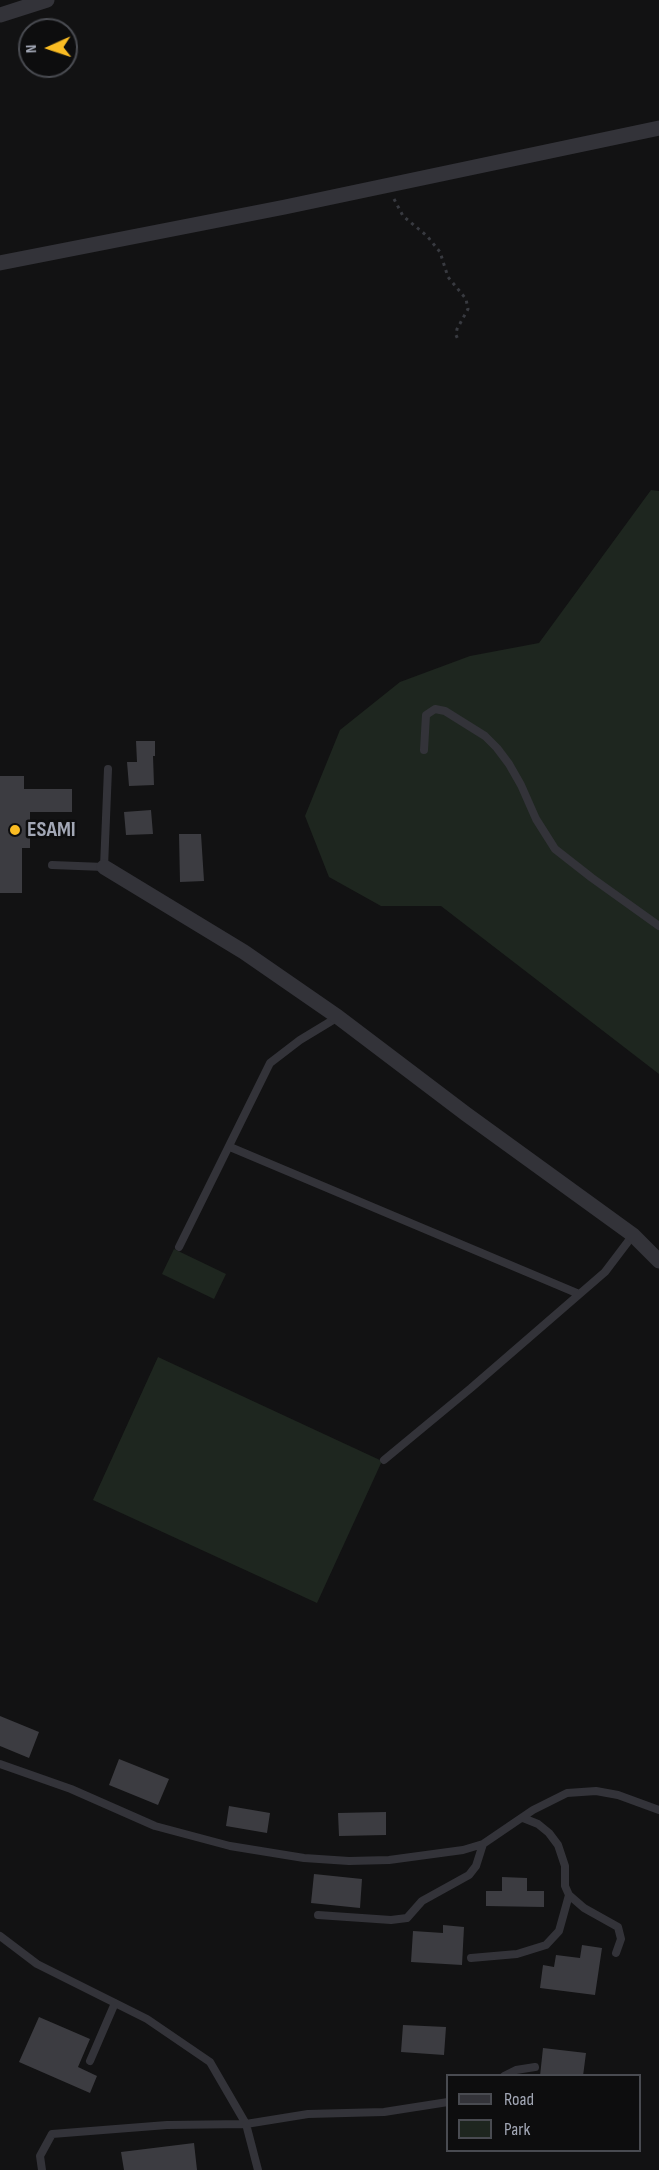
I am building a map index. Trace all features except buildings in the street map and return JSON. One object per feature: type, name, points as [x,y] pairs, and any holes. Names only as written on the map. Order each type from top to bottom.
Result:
[{"type":"street","points":[[0,15],[47,0]]},
{"type":"street","points":[[0,263],[285,207],[659,128]]},
{"type":"street","points":[[104,867],[235,946],[338,1017],[466,1114],[633,1235],[659,1261]]},
{"type":"lane","points":[[424,750],[426,715],[435,709],[445,711],[485,736],[509,764],[536,819],[555,849],[659,926]]},
{"type":"lane","points":[[51,865],[104,867],[108,769]]},
{"type":"lane","points":[[179,1247],[270,1063],[300,1040],[338,1017]]},
{"type":"lane","points":[[230,1147],[579,1294]]},
{"type":"lane","points":[[384,1460],[604,1272],[633,1235]]},
{"type":"lane","points":[[0,1764],[71,1789],[155,1826],[230,1846],[304,1858],[389,1860],[463,1850],[483,1844],[553,1799],[567,1793],[582,1791],[618,1795],[659,1810]]},
{"type":"lane","points":[[523,1818],[538,1824],[558,1845],[565,1866],[569,1895],[584,1908],[618,1927],[621,1940],[616,1953]]},
{"type":"lane","points":[[318,1915],[391,1920],[407,1918],[422,1901],[469,1875],[476,1866],[483,1844]]},
{"type":"lane","points":[[471,1958],[517,1954],[546,1945],[559,1931],[569,1895]]},
{"type":"lane","points":[[0,1936],[37,1964],[147,2019],[210,2062],[246,2124],[258,2170]]},
{"type":"lane","points":[[90,2061],[115,2003]]},
{"type":"lane","points":[[508,2074],[516,2070],[535,2067]]},
{"type":"lane","points":[[42,2170],[40,2156],[52,2134],[167,2126],[246,2124],[308,2114],[384,2112],[446,2102]]},
{"type":"path","points":[[386,184],[403,216],[427,236],[440,252],[448,277],[466,299],[468,309],[456,335],[459,342]]},
{"type":"green space","points":[[651,490],[659,491],[659,1074],[441,906],[381,906],[329,877],[305,816],[340,730],[400,682],[470,656],[539,643]]},
{"type":"green space","points":[[174,1249],[226,1274],[214,1299],[162,1274]]},
{"type":"green space","points":[[158,1357],[382,1461],[317,1603],[93,1500]]},
{"type":"place","name":"ESAMI","points":[[15,830]]}]
